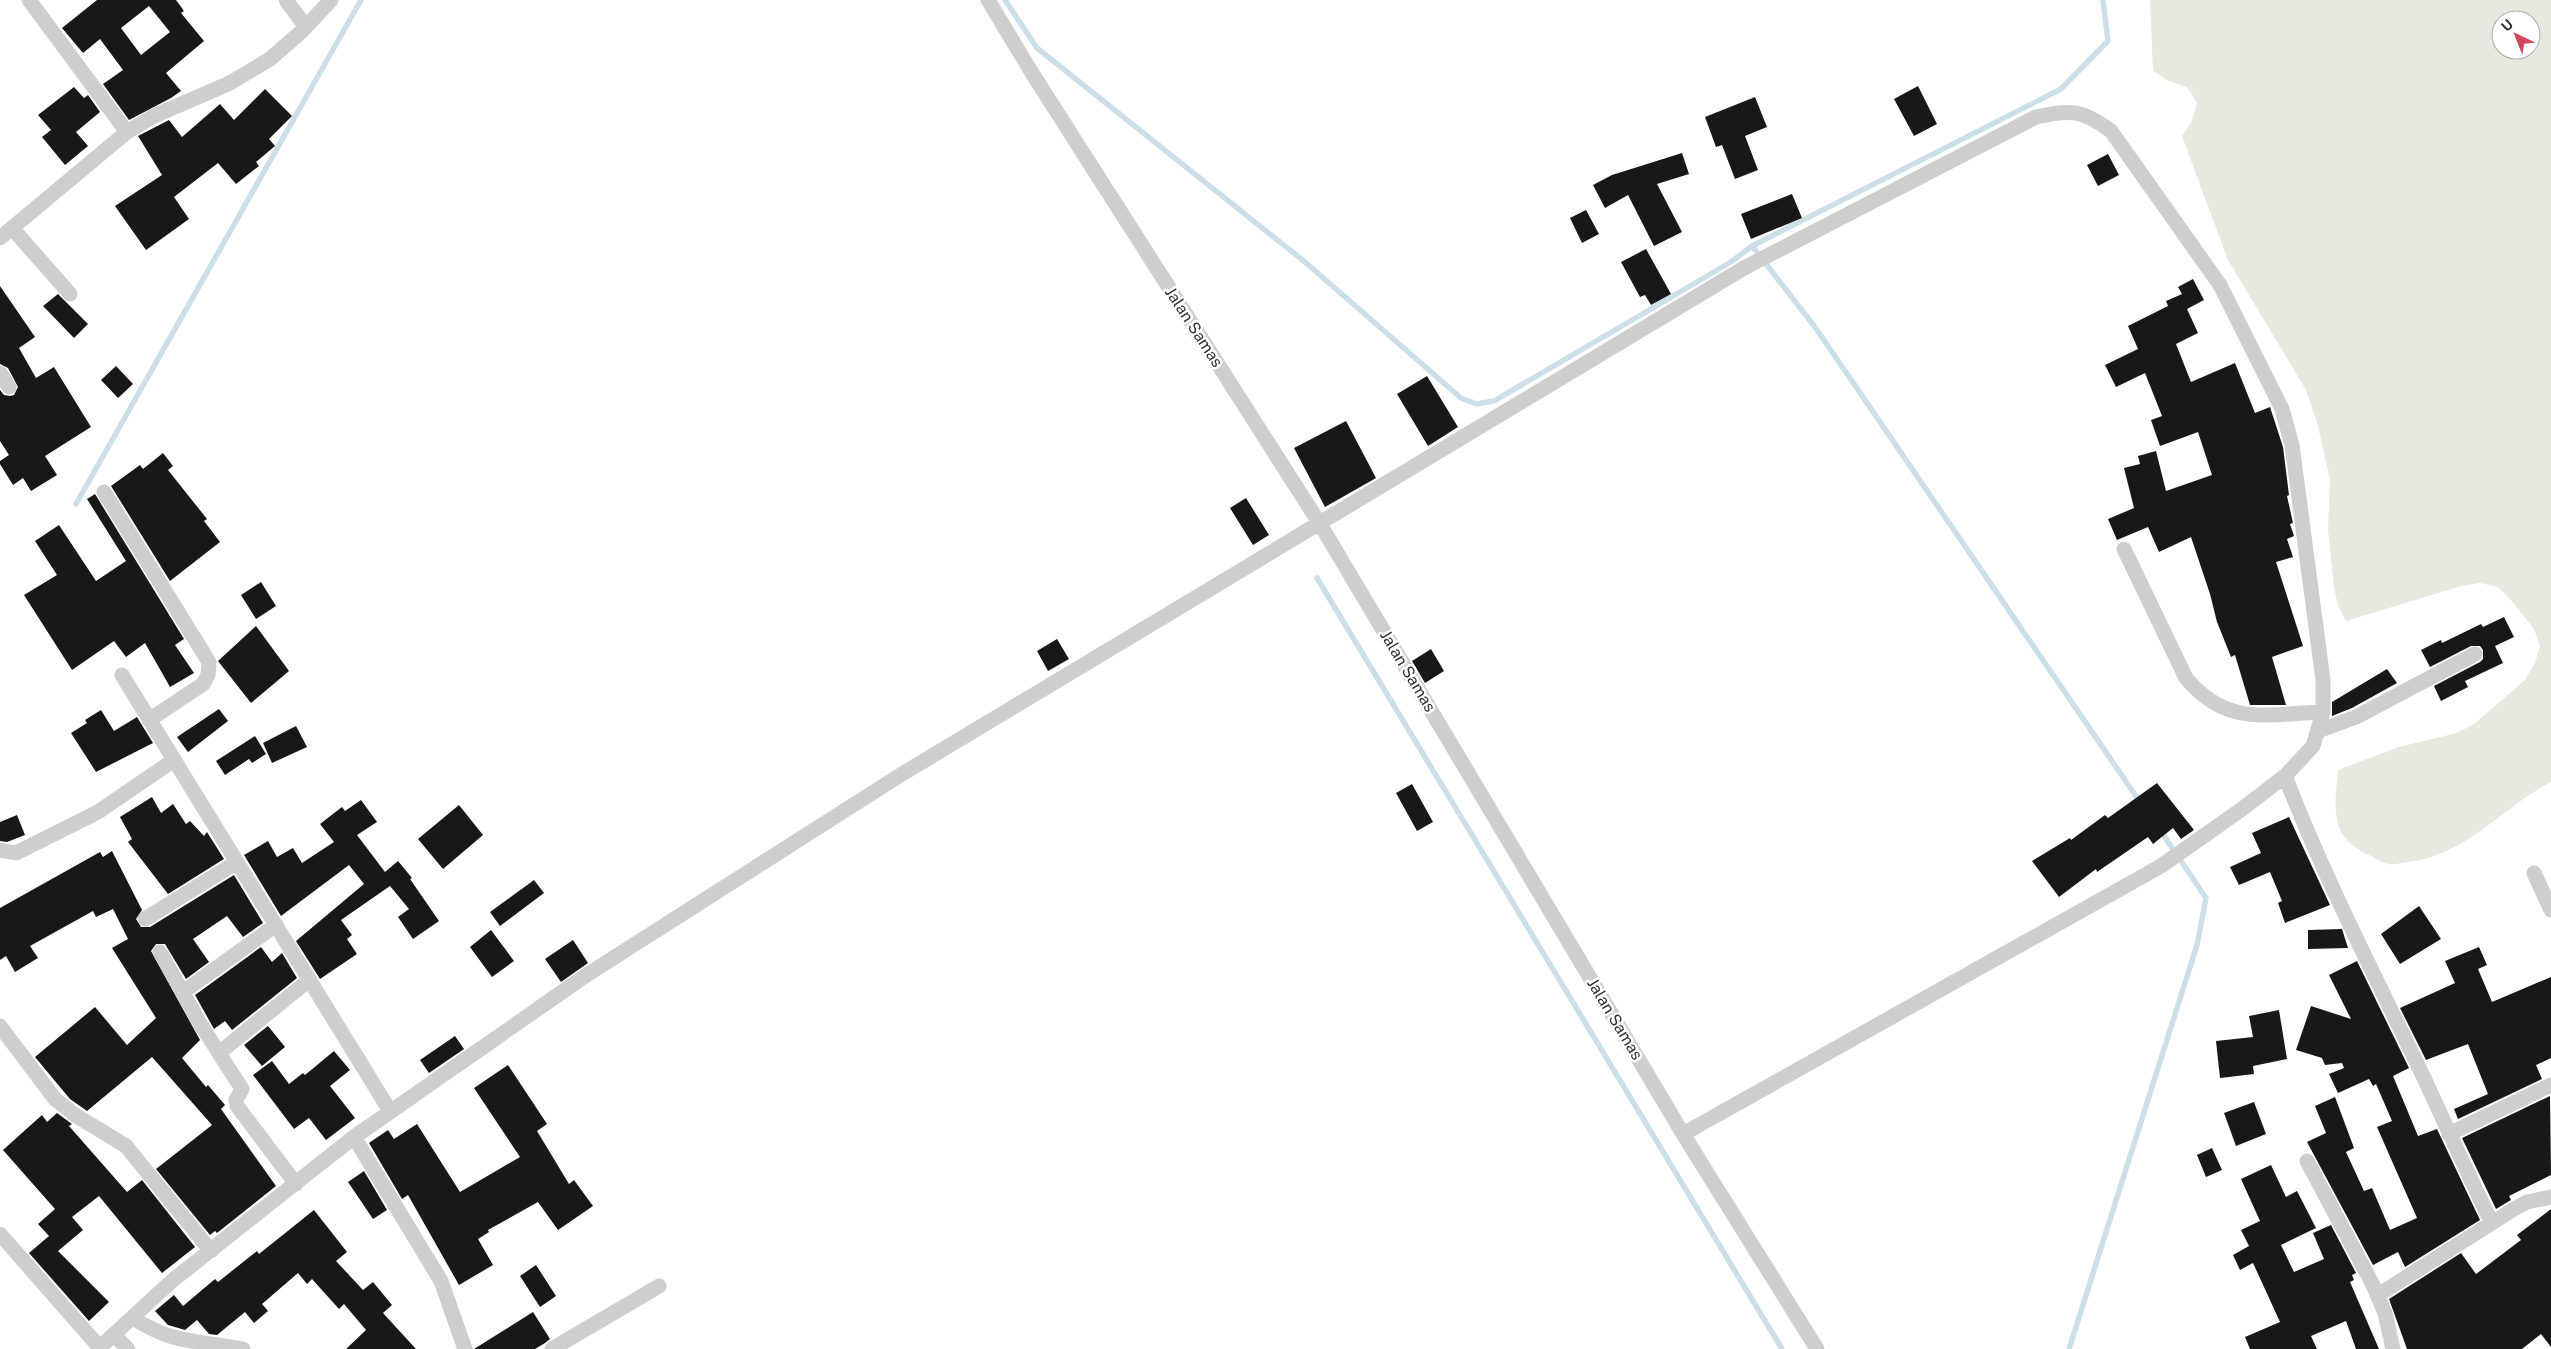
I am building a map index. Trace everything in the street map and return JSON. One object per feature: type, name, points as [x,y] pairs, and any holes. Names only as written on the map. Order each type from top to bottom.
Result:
[{"type":"street","points":[[29,0],[127,132]]},
{"type":"street","points":[[286,0],[306,27]]},
{"type":"street","points":[[0,238],[127,132],[154,116],[248,73],[270,59],[306,27],[331,0]]},
{"type":"street","name":"Jalan Samas","points":[[988,0],[1320,524],[1683,1134],[1817,1349]]},
{"type":"street","points":[[0,1234],[99,1348],[173,1280],[354,1137],[390,1111],[585,976],[902,774],[1744,268],[2036,117],[2063,110],[2092,117],[2111,131],[2220,285],[2288,426],[2324,680],[2323,712],[2313,746],[2285,776],[2161,866],[1683,1134]]},
{"type":"street","points":[[12,228],[70,294]]},
{"type":"street","points":[[0,373],[10,387]]},
{"type":"street","points":[[104,492],[209,662],[208,675],[203,684],[149,720]]},
{"type":"street","points":[[2124,549],[2186,678],[2198,693],[2214,705],[2242,714],[2323,712]]},
{"type":"street","points":[[2318,731],[2356,717],[2475,654]]},
{"type":"street","points":[[122,674],[390,1111]]},
{"type":"street","points":[[0,850],[16,853],[98,812],[174,760]]},
{"type":"street","points":[[2285,776],[2325,873],[2492,1222]]},
{"type":"street","points":[[145,919],[237,862]]},
{"type":"street","points":[[2534,873],[2551,910]]},
{"type":"street","points":[[183,992],[276,925]]},
{"type":"street","points":[[160,952],[242,1089],[236,1100],[237,1106],[296,1184]]},
{"type":"street","points":[[219,1053],[309,980]]},
{"type":"street","points":[[0,1026],[55,1098],[75,1115],[126,1146],[136,1156],[211,1251]]},
{"type":"street","points":[[2449,1134],[2551,1085]]},
{"type":"street","points":[[354,1137],[441,1281],[465,1349]]},
{"type":"street","points":[[2307,1161],[2378,1295],[2385,1313],[2393,1349]]},
{"type":"street","points":[[2378,1295],[2492,1222],[2527,1202],[2551,1198]]},
{"type":"street","points":[[552,1349],[659,1286]]},
{"type":"street","points":[[133,1318],[154,1331],[179,1340],[243,1349]]},
{"type":"street","points":[[114,1336],[128,1349]]},
{"type":"shaded area","points":[[2150,0],[2551,0],[2551,782],[2465,841],[2447,851],[2428,858],[2388,864],[2354,847],[2340,829],[2337,819],[2338,770],[2399,747],[2457,733],[2474,724],[2525,680],[2535,663],[2540,646],[2534,629],[2511,600],[2498,587],[2480,583],[2461,586],[2346,621],[2338,606],[2334,587],[2328,530],[2330,479],[2317,422],[2305,388],[2228,260],[2182,136],[2192,121],[2197,103],[2187,87],[2169,81],[2153,71]]},
{"type":"building","points":[[97,0],[176,0],[184,11],[181,13],[204,41],[166,73],[181,91],[129,120],[103,84],[123,70],[100,39],[83,53],[62,28]],"holes":[[[149,6],[170,32],[141,55],[121,28]]]},
{"type":"building","points":[[1918,86],[1937,124],[1914,136],[1894,99]]},
{"type":"building","points":[[74,87],[84,98],[88,95],[100,112],[76,132],[88,146],[65,165],[42,137],[51,130],[38,115]]},
{"type":"building","points":[[265,89],[292,116],[269,139],[275,146],[256,162],[259,166],[236,184],[218,163],[174,197],[189,219],[146,250],[115,206],[162,175],[138,136],[169,120],[182,137],[220,104],[234,120]]},
{"type":"building","points":[[1755,97],[1767,127],[1745,136],[1758,170],[1735,179],[1722,145],[1716,147],[1705,117]]},
{"type":"building","points":[[1682,153],[1689,174],[1657,184],[1682,232],[1654,246],[1628,195],[1605,208],[1593,185],[1612,175]]},
{"type":"building","points":[[2108,154],[2119,175],[2098,186],[2087,165]]},
{"type":"building","points":[[1792,194],[1802,218],[1751,239],[1741,214]]},
{"type":"building","points":[[1586,210],[1599,234],[1582,243],[1570,218]]},
{"type":"building","points":[[1646,249],[1671,294],[1651,305],[1645,295],[1640,297],[1621,262]]},
{"type":"building","points":[[2193,279],[2204,300],[2187,309],[2198,333],[2176,344],[2191,382],[2235,363],[2255,413],[2270,407],[2283,447],[2289,495],[2287,496],[2293,523],[2290,524],[2294,536],[2287,539],[2293,557],[2276,562],[2303,646],[2272,657],[2286,705],[2250,705],[2235,655],[2231,657],[2217,622],[2191,537],[2159,552],[2148,527],[2117,540],[2108,519],[2134,508],[2124,468],[2140,464],[2138,456],[2156,451],[2166,491],[2212,475],[2198,432],[2160,446],[2151,420],[2162,416],[2145,373],[2116,387],[2105,365],[2138,349],[2128,326],[2168,306],[2166,301],[2182,294],[2178,287]]},
{"type":"building","points":[[0,286],[35,337],[19,348],[36,378],[54,367],[91,427],[45,456],[57,475],[31,491],[23,478],[13,485],[0,464],[0,461],[9,455],[0,441],[0,390],[4,395],[10,396],[14,395],[18,387],[8,368],[0,364]]},
{"type":"building","points":[[58,294],[88,324],[74,338],[43,306]]},
{"type":"building","points":[[116,366],[133,384],[118,398],[101,380]]},
{"type":"building","points":[[1427,376],[1458,427],[1428,446],[1397,394]]},
{"type":"building","points":[[1346,421],[1376,478],[1325,507],[1294,448]]},
{"type":"building","points":[[163,453],[173,466],[168,470],[207,519],[204,521],[220,542],[170,581],[111,486],[140,465],[143,469]]},
{"type":"building","points":[[95,494],[184,639],[175,645],[194,673],[170,687],[145,643],[126,657],[114,641],[72,670],[24,595],[57,575],[35,541],[59,525],[96,581],[126,561],[87,499]]},
{"type":"building","points":[[1246,498],[1269,535],[1253,545],[1230,508]]},
{"type":"building","points":[[261,582],[276,606],[256,619],[241,595]]},
{"type":"building","points":[[2504,617],[2514,637],[2495,646],[2503,663],[2465,681],[2468,687],[2441,701],[2434,686],[2480,662],[2483,659],[2483,650],[2480,646],[2471,646],[2430,667],[2421,650],[2441,640],[2442,643],[2481,624],[2483,627]]},
{"type":"building","points":[[256,626],[289,671],[251,703],[218,661]]},
{"type":"building","points":[[1057,639],[1069,659],[1048,671],[1037,651]]},
{"type":"building","points":[[1431,649],[1444,671],[1425,683],[1412,661]]},
{"type":"building","points":[[2387,669],[2397,683],[2352,708],[2332,716],[2332,702]]},
{"type":"building","points":[[219,709],[228,721],[188,752],[177,737]]},
{"type":"building","points":[[101,710],[114,731],[137,717],[153,743],[96,772],[71,733],[87,723],[85,720]]},
{"type":"building","points":[[296,726],[307,747],[272,763],[263,743]]},
{"type":"building","points":[[255,736],[266,754],[252,763],[249,759],[225,775],[216,761]]},
{"type":"building","points":[[2157,783],[2194,830],[2181,839],[2173,828],[2153,844],[2148,837],[2097,872],[2096,869],[2059,897],[2032,861],[2070,838],[2071,840],[2105,815],[2108,818]]},
{"type":"building","points":[[1412,784],[1433,822],[1417,831],[1396,793]]},
{"type":"building","points":[[152,797],[161,813],[173,804],[186,824],[190,821],[204,836],[207,832],[224,859],[168,894],[128,842],[132,839],[120,817]]},
{"type":"building","points":[[361,800],[377,822],[357,835],[385,872],[398,861],[412,878],[410,879],[439,921],[413,939],[398,917],[409,909],[390,886],[341,920],[352,935],[347,939],[357,954],[320,979],[296,941],[364,884],[349,865],[281,916],[244,855],[268,841],[277,857],[293,848],[302,863],[334,842],[320,824],[342,807],[345,811]]},
{"type":"building","points":[[459,805],[483,835],[443,869],[418,839]]},
{"type":"building","points":[[17,815],[25,835],[7,842],[0,841],[0,822]]},
{"type":"building","points":[[2289,817],[2330,905],[2285,923],[2278,903],[2282,901],[2270,872],[2239,885],[2230,867],[2261,853],[2252,833]]},
{"type":"building","points":[[112,851],[142,910],[136,919],[141,927],[150,927],[234,875],[263,923],[243,937],[227,916],[193,939],[209,962],[186,979],[165,944],[156,944],[151,951],[200,1040],[182,1058],[206,1087],[208,1085],[225,1105],[221,1109],[276,1186],[217,1233],[215,1231],[210,1235],[156,1169],[212,1125],[152,1057],[87,1111],[70,1099],[35,1057],[95,1007],[127,1045],[156,1018],[112,948],[128,939],[113,909],[96,917],[93,911],[30,946],[38,958],[15,972],[6,956],[0,960],[0,908],[100,852],[103,857]]},
{"type":"building","points":[[534,880],[544,893],[500,926],[490,912]]},
{"type":"building","points":[[2419,906],[2441,939],[2400,964],[2381,934]]},
{"type":"building","points":[[2342,929],[2348,948],[2308,949],[2308,930]]},
{"type":"building","points":[[491,930],[514,961],[492,977],[470,947]]},
{"type":"building","points":[[573,940],[588,963],[561,982],[545,959]]},
{"type":"building","points":[[261,947],[272,962],[282,953],[297,978],[232,1030],[225,1021],[214,1029],[195,995]]},
{"type":"building","points":[[2479,947],[2487,965],[2478,969],[2492,1002],[2551,977],[2551,1058],[2536,1065],[2542,1079],[2458,1119],[2454,1109],[2488,1094],[2468,1044],[2426,1060],[2400,1008],[2455,983],[2445,961]]},
{"type":"building","points":[[2357,961],[2409,1068],[2393,1076],[2418,1136],[2437,1129],[2480,1220],[2405,1267],[2398,1252],[2373,1265],[2307,1142],[2326,1133],[2315,1106],[2335,1097],[2354,1148],[2346,1152],[2364,1191],[2372,1188],[2390,1230],[2417,1218],[2377,1127],[2392,1121],[2376,1084],[2373,1086],[2369,1079],[2338,1093],[2329,1074],[2344,1068],[2342,1063],[2325,1065],[2322,1058],[2296,1050],[2311,1006],[2351,1019],[2329,975]]},
{"type":"building","points":[[2279,1010],[2287,1059],[2253,1066],[2254,1074],[2220,1078],[2216,1041],[2253,1037],[2249,1016]]},
{"type":"building","points":[[268,1026],[285,1047],[262,1066],[244,1045]]},
{"type":"building","points":[[455,1036],[464,1049],[429,1073],[420,1060]]},
{"type":"building","points":[[334,1051],[350,1070],[330,1086],[355,1118],[326,1140],[309,1118],[294,1129],[253,1075],[272,1061],[289,1084],[303,1073],[305,1075]]},
{"type":"building","points":[[508,1065],[547,1124],[537,1131],[569,1184],[574,1180],[593,1206],[558,1230],[538,1202],[488,1230],[489,1232],[478,1239],[493,1265],[459,1285],[408,1195],[402,1199],[369,1143],[388,1130],[394,1139],[417,1124],[460,1192],[520,1157],[474,1088]]},
{"type":"building","points":[[2550,1096],[2551,1175],[2509,1196],[2511,1200],[2496,1209],[2462,1138]]},
{"type":"building","points":[[2254,1102],[2266,1134],[2236,1146],[2224,1113]]},
{"type":"building","points":[[57,1113],[72,1124],[69,1126],[127,1192],[142,1180],[195,1247],[162,1273],[99,1196],[72,1217],[83,1230],[58,1251],[109,1302],[89,1321],[29,1253],[49,1236],[38,1224],[55,1209],[3,1150],[42,1115],[47,1122]]},
{"type":"building","points":[[2212,1148],[2222,1170],[2206,1177],[2197,1155]]},
{"type":"building","points":[[2271,1165],[2286,1197],[2297,1191],[2316,1228],[2281,1245],[2294,1272],[2324,1259],[2313,1233],[2331,1225],[2356,1273],[2352,1275],[2354,1280],[2350,1282],[2379,1349],[2356,1349],[2346,1321],[2311,1336],[2317,1349],[2250,1349],[2245,1337],[2280,1322],[2253,1263],[2240,1270],[2233,1255],[2249,1246],[2241,1230],[2260,1221],[2241,1179]]},
{"type":"building","points":[[364,1171],[387,1210],[373,1219],[348,1182]]},
{"type":"building","points":[[2551,1209],[2551,1347],[2541,1334],[2522,1349],[2407,1349],[2389,1299],[2461,1253],[2476,1274],[2521,1240],[2517,1235]]},
{"type":"building","points":[[314,1210],[347,1252],[336,1261],[363,1290],[373,1282],[392,1305],[383,1313],[416,1349],[346,1349],[366,1330],[344,1304],[339,1309],[312,1279],[307,1284],[298,1273],[262,1304],[268,1311],[254,1323],[245,1312],[217,1335],[209,1334],[197,1320],[185,1330],[168,1325],[155,1311],[174,1295],[183,1306],[215,1279],[218,1282],[257,1251],[259,1254]]},
{"type":"building","points":[[536,1265],[556,1296],[540,1307],[520,1276]]},
{"type":"building","points":[[533,1312],[550,1339],[545,1343],[535,1349],[474,1349]]},
{"type":"waterway","points":[[76,504],[361,0]]},
{"type":"waterway","points":[[1005,0],[1037,48],[1305,262],[1461,398],[1477,404],[1494,401],[1731,262],[1752,246],[2061,89],[2108,41],[2103,0]]},
{"type":"waterway","points":[[1752,246],[1815,327],[2140,802]]},
{"type":"waterway","points":[[1317,578],[1782,1349]]},
{"type":"waterway","points":[[2069,1349],[2197,945],[2206,898],[2160,830]]}]
